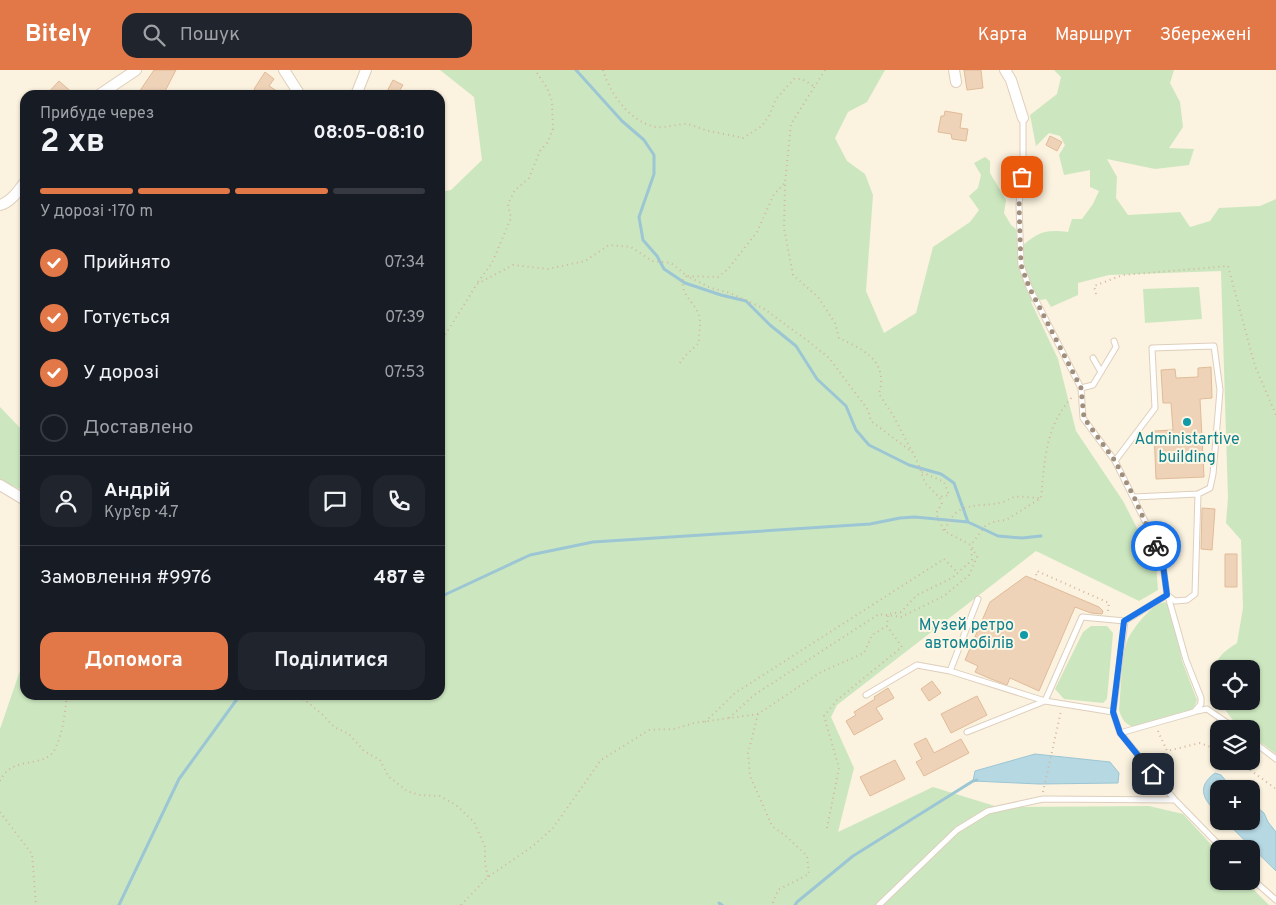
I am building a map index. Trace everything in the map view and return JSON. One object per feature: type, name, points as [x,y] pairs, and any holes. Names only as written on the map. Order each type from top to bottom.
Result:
[{"type":"street","points":[[106,90],[136,70]]},
{"type":"street","points":[[284,70],[294,90]]},
{"type":"street","points":[[358,90],[366,70]]},
{"type":"street","points":[[954,70],[956,82]]},
{"type":"street","points":[[1005,70],[1011,80],[1023,118]]},
{"type":"street","points":[[0,205],[15,196],[20,189]]},
{"type":"street","points":[[0,485],[20,497]]},
{"type":"lane","points":[[1023,118],[1023,163],[1019,205],[1021,265],[1029,287],[1081,388],[1084,418],[1115,461],[1152,535],[1163,565],[1167,595],[1186,660],[1201,698],[1201,704],[1194,712]]},
{"type":"lane","points":[[1081,388],[1093,386],[1116,347],[1114,341]]},
{"type":"lane","points":[[1115,461],[1155,408],[1152,348],[1214,346],[1220,390],[1213,474],[1210,488],[1198,494],[1134,497]]},
{"type":"lane","points":[[1092,358],[1101,372]]},
{"type":"lane","points":[[1167,595],[1175,601],[1187,600],[1194,594],[1198,494]]},
{"type":"lane","points":[[967,732],[1045,701],[1082,617],[1124,621],[1167,595]]},
{"type":"lane","points":[[950,671],[978,599]]},
{"type":"lane","points":[[1124,621],[1113,712],[1120,733],[1175,800],[1214,840]]},
{"type":"lane","points":[[866,695],[918,665],[950,671],[1045,701],[1113,712]]},
{"type":"lane","points":[[1120,733],[1207,708],[1224,720]]},
{"type":"lane","points":[[1260,747],[1276,759]]},
{"type":"lane","points":[[879,905],[957,830],[988,811],[1043,799],[1175,800]]},
{"type":"lane","points":[[1260,886],[1276,900]]},
{"type":"path","points":[[445,335],[492,263],[510,218],[508,204],[515,190],[529,178],[540,151],[547,144],[553,128],[552,100],[547,88],[535,70]]},
{"type":"path","points":[[603,70],[606,82],[614,95],[626,110],[640,122],[658,127],[688,124],[743,138],[762,126],[769,116],[776,99],[794,79],[802,79],[815,87]]},
{"type":"path","points":[[825,70],[791,124],[785,184],[784,228],[792,275],[818,297],[835,322],[839,338],[859,347],[876,361],[881,378],[879,394],[913,452],[925,483],[939,497],[942,504],[936,512],[944,531],[972,545],[977,557],[969,575],[944,596],[901,617],[888,614]]},
{"type":"path","points":[[680,363],[699,343],[700,328],[699,316],[683,290],[683,279],[687,276],[718,277],[728,269],[757,232],[774,194],[785,184]]},
{"type":"path","points":[[477,284],[513,265],[548,269],[585,261],[609,245],[632,247],[652,261],[671,263],[687,276],[711,288],[730,293],[763,308],[808,340],[829,358],[868,410],[871,421],[913,452]]},
{"type":"path","points":[[1096,294],[1094,286],[1123,274],[1228,266],[1255,366],[1276,415]]},
{"type":"path","points":[[1042,498],[1046,448],[1052,428],[1063,407],[1081,388]]},
{"type":"path","points":[[922,472],[944,482],[949,495],[939,497]]},
{"type":"path","points":[[944,531],[949,520],[959,511],[969,506],[1004,502],[1013,497],[1042,498]]},
{"type":"path","points":[[728,719],[754,695],[879,614],[901,612],[917,595],[952,578],[972,560],[972,545],[986,525],[1006,520],[1042,498]]},
{"type":"path","points":[[704,722],[735,694],[944,559],[958,573]]},
{"type":"path","points":[[1035,580],[1037,571],[1109,604],[1107,619]]},
{"type":"path","points":[[827,828],[839,768],[824,716],[837,700],[902,647],[887,626],[888,614]]},
{"type":"path","points":[[461,905],[488,877],[532,846],[553,828],[601,760],[649,730],[674,729],[694,723],[758,714],[821,672],[864,653],[872,635],[887,626]]},
{"type":"path","points":[[0,781],[4,772],[16,765],[44,759],[54,751],[63,722],[66,700]]},
{"type":"path","points":[[305,700],[334,727],[349,734],[364,751],[380,760],[388,776],[407,791],[418,795],[440,796],[456,805],[474,822],[485,847],[485,863],[488,877]]},
{"type":"path","points":[[1042,790],[1062,704]]},
{"type":"path","points":[[758,714],[748,753],[750,776],[772,826],[807,856],[809,874],[778,890],[772,905]]},
{"type":"path","points":[[1157,728],[1167,751],[1200,744],[1210,747]]},
{"type":"path","points":[[1250,770],[1276,789]]},
{"type":"path","points":[[0,812],[32,854],[36,905]]},
{"type":"green space","points":[[440,70],[885,70],[867,102],[848,112],[835,138],[847,161],[865,174],[873,195],[866,291],[884,333],[916,313],[933,247],[970,222],[979,210],[969,196],[978,188],[981,175],[974,163],[985,157],[990,161],[990,173],[1006,200],[1004,213],[1011,225],[1016,229],[1018,249],[1041,233],[1052,231],[1068,232],[1072,219],[1082,219],[1093,204],[1099,191],[1090,187],[1090,170],[1064,175],[1059,155],[1065,145],[1060,136],[1049,133],[1036,146],[1030,115],[1057,94],[1061,77],[1054,70],[1174,70],[1170,83],[1180,102],[1183,127],[1169,148],[1194,149],[1189,165],[1155,169],[1107,159],[1117,177],[1116,198],[1128,215],[1180,212],[1190,227],[1210,221],[1219,208],[1260,206],[1276,199],[1276,754],[1260,742],[1260,720],[1233,720],[1226,710],[1260,710],[1260,660],[1218,660],[1237,643],[1243,608],[1241,540],[1226,523],[1228,498],[1221,271],[1109,275],[1078,283],[1078,295],[1051,307],[1046,299],[1031,302],[1058,359],[1076,431],[1123,501],[1156,565],[1158,590],[1139,601],[1036,551],[837,705],[831,717],[854,768],[838,832],[933,787],[998,807],[1149,806],[1183,814],[1210,843],[1210,890],[1254,890],[1269,905],[0,905],[0,729],[20,671],[20,700],[445,700],[445,191],[451,190],[482,160],[474,97]]},
{"type":"green space","points":[[1199,287],[1202,319],[1145,323],[1143,289]]},
{"type":"green space","points":[[0,407],[20,428],[20,489],[0,481]]},
{"type":"green space","points":[[1165,602],[1170,606],[1173,613],[1182,661],[1197,700],[1195,706],[1186,714],[1171,721],[1153,726],[1131,726],[1123,720],[1119,710],[1124,651],[1128,639],[1142,619],[1159,604]]},
{"type":"green space","points":[[1091,626],[1107,626],[1113,633],[1107,699],[1103,703],[1064,699],[1055,689],[1083,632]]},
{"type":"water","points":[[1035,754],[1110,762],[1119,773],[1118,783],[1039,784],[973,781],[975,771]]},
{"type":"water","points":[[1215,773],[1221,775],[1225,780],[1210,780],[1210,805],[1204,794],[1205,784]]},
{"type":"water","points":[[1260,810],[1276,832],[1276,871],[1260,855],[1260,840],[1244,840],[1234,830],[1260,830]]},
{"type":"building","points":[[154,70],[176,70],[166,90],[140,90]]},
{"type":"building","points":[[964,70],[981,70],[983,88],[967,90]]},
{"type":"building","points":[[265,72],[274,79],[269,86],[275,90],[254,89]]},
{"type":"building","points":[[393,80],[403,85],[400,90],[388,90]]},
{"type":"building","points":[[59,81],[69,90],[51,90]]},
{"type":"building","points":[[945,111],[962,114],[960,128],[968,129],[966,141],[952,139],[951,134],[938,132],[941,116],[944,116]]},
{"type":"building","points":[[1050,136],[1062,142],[1057,151],[1046,145]]},
{"type":"building","name":"Administartive building","points":[[1211,367],[1212,398],[1200,399],[1204,477],[1156,479],[1154,431],[1173,430],[1171,403],[1163,403],[1161,370],[1175,369],[1176,378],[1198,377],[1198,368]]},
{"type":"building","points":[[1202,508],[1215,509],[1212,550],[1201,549]]},
{"type":"building","points":[[1225,554],[1237,554],[1237,587],[1225,587]]},
{"type":"building","points":[[1026,576],[1099,607],[1103,611],[1102,614],[1091,613],[1075,607],[1039,691],[1010,678],[1007,685],[991,679],[975,672],[978,666],[965,660],[990,602]]},
{"type":"building","points":[[932,681],[941,693],[929,701],[921,689]]},
{"type":"building","points":[[888,688],[894,698],[876,708],[883,719],[854,735],[846,721],[856,715],[854,712]]},
{"type":"building","points":[[977,696],[987,715],[951,733],[941,714]]},
{"type":"building","points":[[926,738],[934,753],[961,739],[969,753],[924,776],[916,762],[922,759],[914,744]]},
{"type":"building","points":[[895,760],[905,779],[870,796],[860,777]]},
{"type":"waterway","points":[[576,70],[622,121],[644,140],[654,155],[654,174],[639,217],[643,240],[657,256],[664,269],[685,283],[746,301],[770,325],[796,346],[817,379],[846,406],[856,430],[869,445],[909,465],[941,474],[954,483],[968,522]]},
{"type":"waterway","points":[[445,595],[530,555],[593,542],[870,524],[915,517],[968,522],[998,536],[1022,538],[1041,536]]},
{"type":"waterway","points":[[119,905],[179,779],[236,700]]},
{"type":"waterway","points":[[795,905],[853,856],[977,780]]},
{"type":"way so far","points":[[1022,177],[1019,205],[1021,265],[1029,287],[1081,388],[1084,418],[1115,461],[1156,546]]},
{"type":"place","name":"Administartive building","points":[[1187,422]]},
{"type":"place","name":"Музей ретро автомобілів","points":[[1024,635]]},
{"type":"route","points":[[1153,774],[1120,733],[1113,712],[1124,621],[1167,595],[1163,565],[1156,546]]}]
